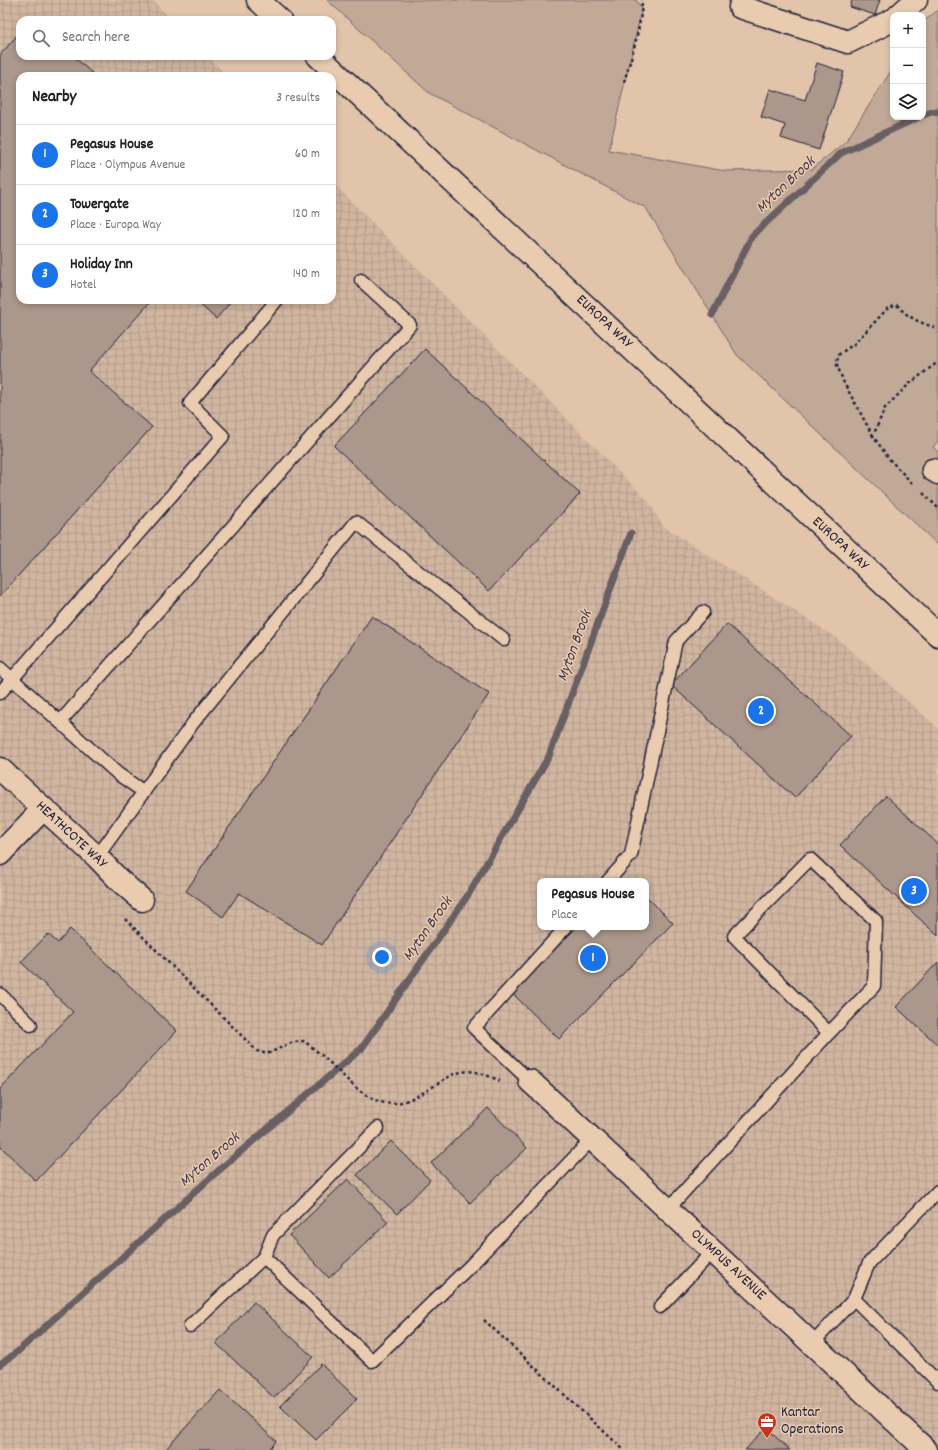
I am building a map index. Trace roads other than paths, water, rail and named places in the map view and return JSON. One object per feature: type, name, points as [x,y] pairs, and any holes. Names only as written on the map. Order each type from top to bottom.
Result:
[{"type":"main road","points":[[258,0],[276,16]]},
{"type":"main road","points":[[902,12],[916,0]]},
{"type":"main road","points":[[740,7],[848,42],[890,21]]},
{"type":"main road","name":"EUROPA WAY","points":[[322,60],[335,72]]},
{"type":"main road","name":"EUROPA WAY","points":[[336,73],[938,635]]},
{"type":"main road","name":"EUROPA WAY","points":[[889,589],[938,631]]},
{"type":"main road","name":"HEATHCOTE WAY","points":[[0,769],[142,900]]},
{"type":"main road","points":[[0,854],[43,809]]},
{"type":"main road","name":"OLYMPUS AVENUE","points":[[530,1081],[926,1450]]},
{"type":"lane","points":[[60,722],[410,325],[361,280]]},
{"type":"lane","points":[[0,694],[223,436],[190,403],[274,304]]},
{"type":"lane","points":[[97,857],[193,722],[356,522],[504,640]]},
{"type":"lane","points":[[611,878],[631,855],[676,641],[703,612]]},
{"type":"lane","points":[[0,668],[118,774],[144,792]]},
{"type":"lane","points":[[668,1209],[874,986],[876,921],[810,859],[734,936],[829,1033]]},
{"type":"lane","points":[[530,1081],[474,1028],[563,930]]},
{"type":"lane","points":[[0,994],[31,1024]]},
{"type":"lane","points":[[190,1326],[264,1258],[273,1235],[378,1128]]},
{"type":"lane","points":[[264,1258],[372,1362],[471,1265],[592,1139]]},
{"type":"lane","points":[[812,1344],[854,1299],[868,1263],[938,1191]]},
{"type":"lane","points":[[660,1307],[713,1251]]},
{"type":"lane","points":[[854,1299],[938,1382]]},
{"type":"waterway","name":"Myton Brook","points":[[926,114],[938,112]]},
{"type":"waterway","name":"Myton Brook","points":[[712,315],[752,236],[841,153],[912,120]]},
{"type":"waterway","name":"Myton Brook","points":[[0,1365],[17,1352],[218,1171],[362,1048],[468,895],[549,756],[631,533]]},
{"type":"place","name":"Towergate","points":[[761,711]]},
{"type":"place","name":"Holiday Inn","points":[[914,891]]},
{"type":"place","name":"Pegasus House","points":[[593,958]]},
{"type":"place","name":"Kantar Operations","points":[[767,1439]]}]
